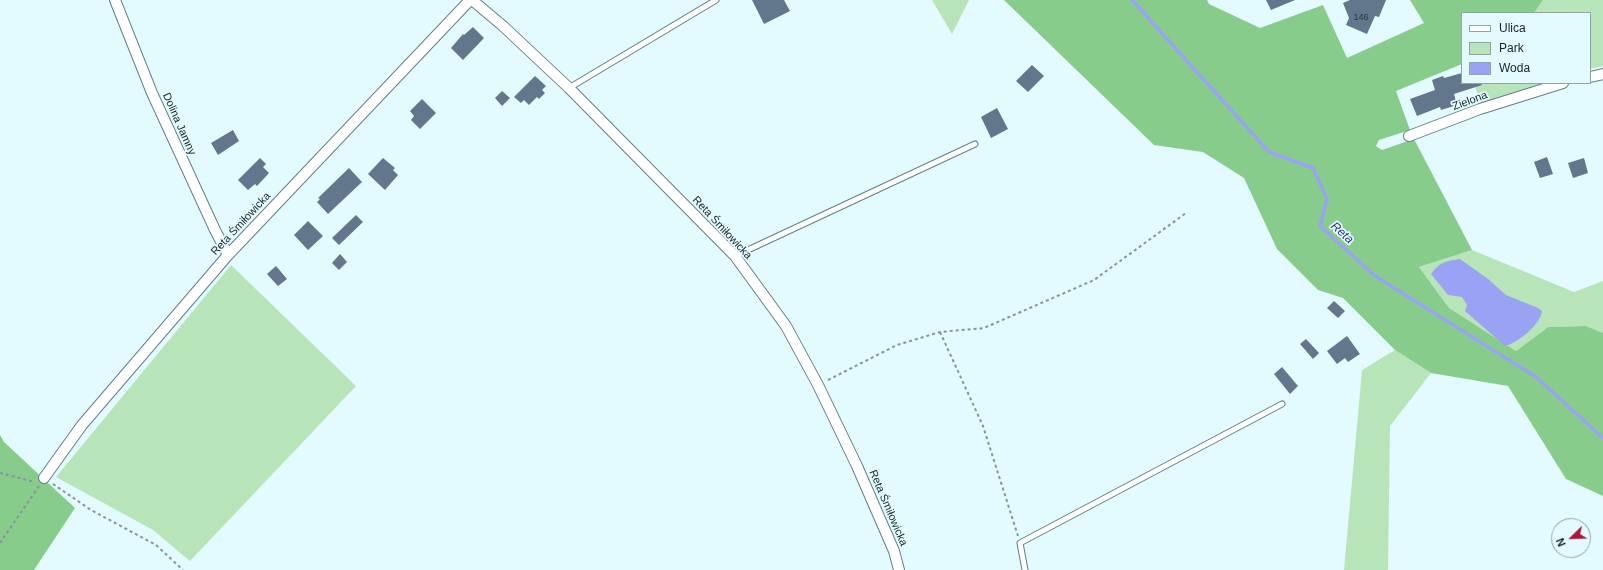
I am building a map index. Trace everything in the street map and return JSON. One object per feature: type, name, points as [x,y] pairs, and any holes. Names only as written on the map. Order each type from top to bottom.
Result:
[{"type":"street","name":"Dolina Jamny","points":[[116,0],[155,100],[215,230],[228,254]]},
{"type":"street","name":"Reta Śmiłowicka","points":[[44,478],[82,425],[228,254],[471,0],[503,26],[569,88],[735,256],[786,326],[818,385],[857,466],[894,551],[899,570]]},
{"type":"street","points":[[1591,77],[1603,74]]},
{"type":"street","name":"Zielona","points":[[1409,136],[1480,109],[1560,84]]},
{"type":"lane","points":[[569,88],[716,0]]},
{"type":"lane","points":[[735,256],[975,144]]},
{"type":"lane","points":[[1025,570],[1020,543],[1282,404]]},
{"type":"path","points":[[818,385],[897,345],[940,332],[984,328],[1094,280],[1186,214]]},
{"type":"path","points":[[940,332],[983,426],[1020,543]]},
{"type":"path","points":[[0,473],[31,481],[44,478],[91,510],[156,545],[183,570]]},
{"type":"path","points":[[0,543],[44,478]]},
{"type":"green space","points":[[932,0],[969,0],[952,34]]},
{"type":"green space","points":[[1004,0],[1207,0],[1209,4],[1260,28],[1323,5],[1347,58],[1424,23],[1410,0],[1543,0],[1535,12],[1461,12],[1461,64],[1396,91],[1410,130],[1379,140],[1376,146],[1382,150],[1414,139],[1472,250],[1419,267],[1449,308],[1516,351],[1548,327],[1586,326],[1603,333],[1603,496],[1566,479],[1508,386],[1431,373],[1395,350],[1343,298],[1318,290],[1277,249],[1244,178],[1203,152],[1154,145]]},
{"type":"green space","points":[[1543,0],[1603,0],[1603,66],[1591,69],[1591,12],[1535,12]]},
{"type":"green space","points":[[1474,84],[1540,84],[1481,104]]},
{"type":"green space","points":[[1472,250],[1574,292],[1603,281],[1603,333],[1586,326],[1548,327],[1516,351],[1449,308],[1419,267]]},
{"type":"green space","points":[[231,265],[356,386],[190,561],[153,530],[56,477]]},
{"type":"green space","points":[[1395,350],[1431,373],[1390,426],[1388,570],[1344,570],[1362,370]]},
{"type":"green space","points":[[0,435],[4,442],[75,508],[34,570],[0,570]]},
{"type":"water","points":[[1460,259],[1488,279],[1506,295],[1542,311],[1537,322],[1528,333],[1505,346],[1465,311],[1467,305],[1462,297],[1448,295],[1431,274],[1437,267],[1444,263],[1451,260]]},
{"type":"building","points":[[752,0],[784,0],[790,11],[764,24]]},
{"type":"building","points":[[1266,0],[1295,0],[1271,10]]},
{"type":"building","points":[[1350,0],[1386,0],[1379,17],[1375,16],[1367,34],[1346,25],[1349,18],[1343,3]]},
{"type":"building","points":[[473,27],[484,38],[463,60],[451,48],[463,34],[464,35]]},
{"type":"building","points":[[1032,65],[1044,76],[1028,92],[1016,81]]},
{"type":"building","points":[[1461,73],[1461,84],[1482,85],[1454,94],[1457,105],[1441,110],[1440,107],[1417,116],[1410,99],[1435,90],[1432,80],[1443,76],[1444,78]]},
{"type":"building","points":[[535,76],[546,86],[542,90],[545,93],[539,99],[537,97],[529,105],[524,100],[521,103],[514,97]]},
{"type":"building","points":[[502,91],[510,98],[502,106],[495,98]]},
{"type":"building","points":[[422,99],[436,113],[420,129],[411,120],[414,116],[410,111]]},
{"type":"building","points":[[997,108],[1008,129],[991,138],[981,117]]},
{"type":"building","points":[[233,130],[239,141],[218,155],[211,143]]},
{"type":"building","points":[[1547,157],[1553,174],[1540,178],[1534,162]]},
{"type":"building","points":[[260,158],[266,164],[263,167],[269,173],[257,186],[255,184],[248,190],[238,180]]},
{"type":"building","points":[[383,158],[395,168],[393,170],[398,175],[385,190],[368,174]]},
{"type":"building","points":[[1584,158],[1588,173],[1573,178],[1568,163]]},
{"type":"building","points":[[349,168],[362,182],[328,214],[317,202],[320,199],[318,198]]},
{"type":"building","points":[[356,215],[363,222],[339,245],[332,238]]},
{"type":"building","points":[[308,221],[323,236],[308,250],[294,235]]},
{"type":"building","points":[[340,254],[347,262],[339,270],[332,263]]},
{"type":"building","points":[[276,266],[287,279],[278,286],[267,274]]},
{"type":"building","points":[[1334,301],[1345,311],[1338,318],[1327,308]]},
{"type":"building","points":[[1347,336],[1360,354],[1348,362],[1345,358],[1337,364],[1327,351]]},
{"type":"building","points":[[1306,339],[1319,353],[1313,359],[1300,344]]},
{"type":"building","points":[[1282,367],[1298,386],[1290,394],[1274,374]]},
{"type":"waterway","name":"Reta","points":[[1132,0],[1269,152],[1313,168],[1327,199],[1320,226],[1375,276],[1536,377],[1603,438]]}]
